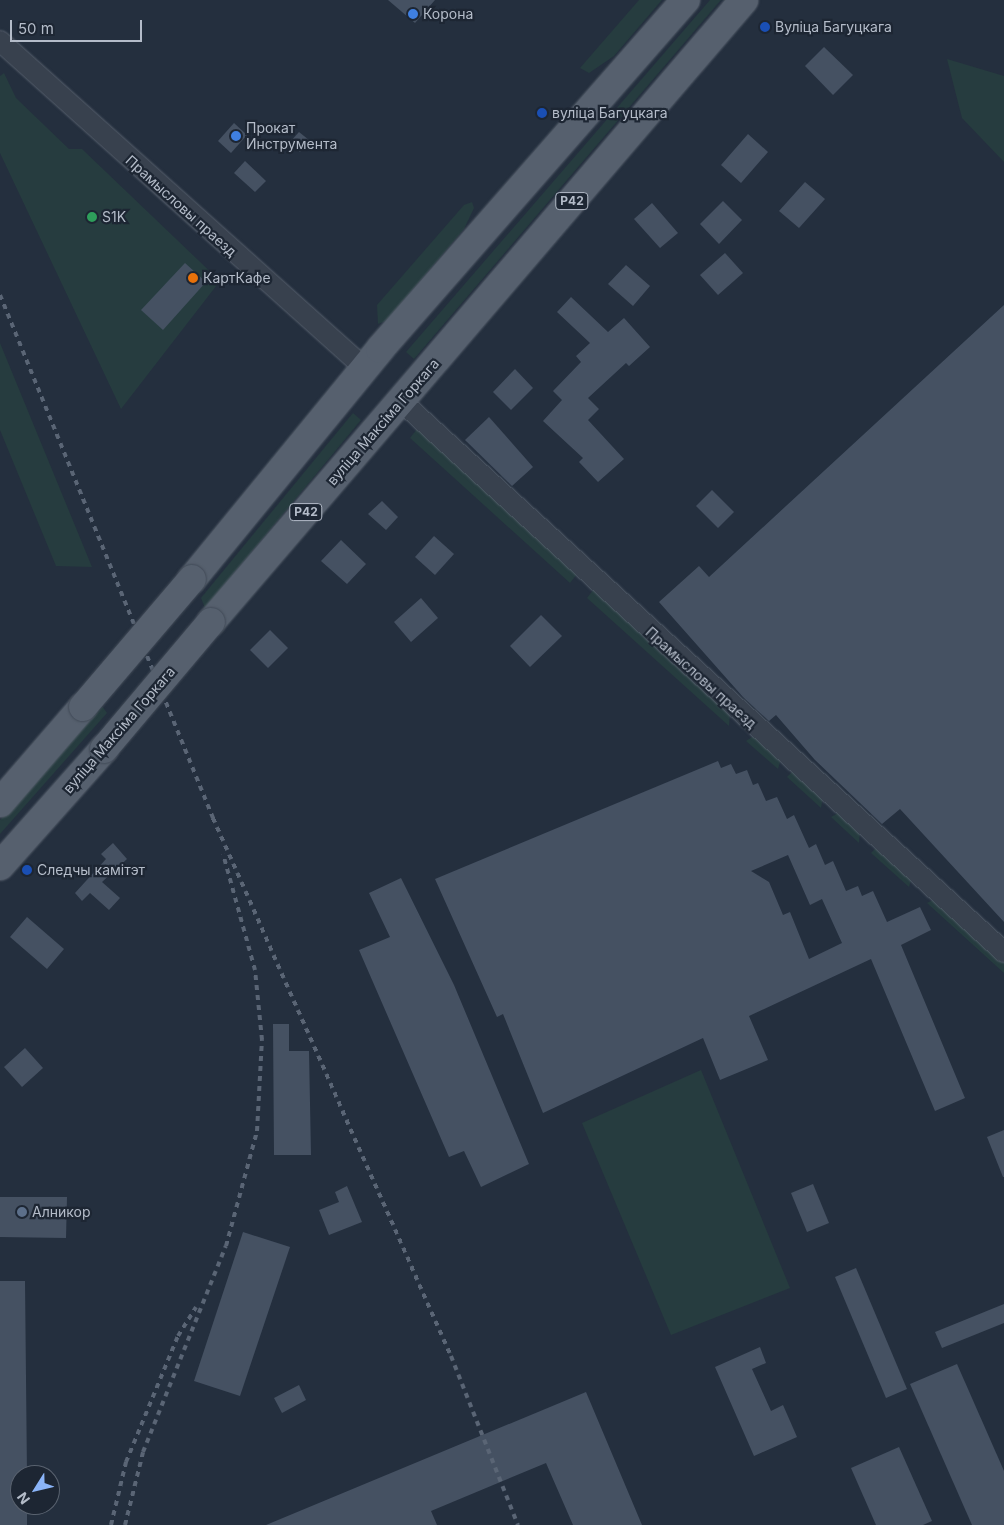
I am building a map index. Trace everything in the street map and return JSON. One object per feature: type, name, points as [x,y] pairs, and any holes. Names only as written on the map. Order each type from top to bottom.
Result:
[{"type":"main road","points":[[0,803],[192,580],[365,368],[686,0]]},
{"type":"main road","name":"вуліца Максіма Горкага","points":[[0,866],[104,749],[744,0]]},
{"type":"street","name":"Прамысловы праезд","points":[[0,41],[365,368]]},
{"type":"street","name":"Прамысловы праезд","points":[[401,401],[1004,952]]},
{"type":"green space","points":[[639,0],[662,0],[614,56],[589,73],[580,68]]},
{"type":"green space","points":[[710,0],[721,0],[414,359],[406,352]]},
{"type":"green space","points":[[947,59],[1004,76],[1004,162],[962,118]]},
{"type":"green space","name":"S1K","points":[[4,73],[16,98],[69,149],[82,149],[220,281],[121,409],[0,153],[0,76]]},
{"type":"green space","points":[[472,202],[474,208],[464,229],[386,321],[378,324],[377,305],[464,205]]},
{"type":"green space","points":[[0,343],[92,567],[56,566],[0,430]]},
{"type":"green space","points":[[353,413],[361,420],[205,608],[201,598]]},
{"type":"green space","points":[[417,429],[577,574],[570,583],[410,438]]},
{"type":"green space","points":[[594,589],[730,712],[729,726],[587,598]]},
{"type":"green space","points":[[102,706],[107,713],[0,834],[0,820]]},
{"type":"green space","points":[[755,735],[781,759],[778,769],[746,741]]},
{"type":"green space","points":[[794,770],[823,797],[821,808],[787,777]]},
{"type":"green space","points":[[840,812],[860,831],[859,843],[831,817]]},
{"type":"green space","points":[[875,849],[881,849],[912,877],[909,887],[871,853]]},
{"type":"green space","points":[[935,899],[1004,961],[1004,973],[927,903]]},
{"type":"green space","points":[[701,1070],[790,1288],[671,1335],[582,1123]]},
{"type":"building","name":"Корона","points":[[388,0],[435,0],[415,23]]},
{"type":"building","points":[[824,47],[853,75],[833,95],[805,66]]},
{"type":"building","points":[[234,123],[247,135],[231,153],[218,141]]},
{"type":"building","points":[[299,132],[309,140],[300,152],[289,143]]},
{"type":"building","points":[[748,134],[768,152],[741,183],[721,165]]},
{"type":"building","points":[[245,161],[266,181],[255,192],[234,173]]},
{"type":"building","points":[[805,182],[825,199],[799,228],[779,211]]},
{"type":"building","points":[[723,201],[742,220],[719,244],[700,224]]},
{"type":"building","points":[[652,203],[678,233],[660,248],[634,219]]},
{"type":"building","points":[[725,253],[743,273],[718,295],[700,275]]},
{"type":"building","points":[[185,263],[206,282],[163,330],[141,310]]},
{"type":"building","points":[[626,265],[650,286],[633,306],[608,284]]},
{"type":"building","points":[[571,297],[608,332],[624,318],[650,347],[629,366],[626,363],[588,398],[599,409],[588,420],[624,459],[598,482],[579,462],[583,458],[543,421],[562,400],[553,391],[581,362],[576,356],[590,343],[557,312]]},
{"type":"building","points":[[1004,305],[1004,922],[900,809],[882,824],[815,760],[776,715],[769,721],[743,697],[659,602],[699,566],[709,577]]},
{"type":"building","points":[[515,369],[533,388],[511,410],[493,392]]},
{"type":"building","points":[[489,417],[533,467],[512,486],[465,440]]},
{"type":"building","points":[[712,490],[734,512],[718,528],[696,506]]},
{"type":"building","points":[[382,501],[398,517],[386,530],[368,514]]},
{"type":"building","points":[[434,536],[454,554],[435,575],[415,557]]},
{"type":"building","points":[[341,540],[366,564],[347,584],[321,561]]},
{"type":"building","points":[[421,598],[438,618],[411,642],[394,622]]},
{"type":"building","points":[[541,615],[562,636],[530,667],[510,646]]},
{"type":"building","points":[[270,630],[288,648],[268,668],[250,650]]},
{"type":"building","points":[[718,761],[721,768],[731,764],[736,774],[747,770],[753,785],[758,783],[766,801],[777,797],[787,819],[794,815],[809,848],[816,844],[825,865],[833,861],[846,891],[858,886],[862,896],[873,891],[887,922],[920,907],[931,930],[901,945],[965,1098],[935,1111],[871,959],[749,1016],[768,1060],[720,1080],[703,1038],[543,1113],[503,1014],[497,1017],[435,879]],"holes":[[[788,855],[810,905],[822,899],[842,943],[809,959],[790,912],[783,915],[769,882],[751,871]]]},
{"type":"building","points":[[113,843],[127,859],[102,882],[120,898],[109,910],[90,893],[82,901],[75,893],[106,859],[101,854]]},
{"type":"building","points":[[401,878],[454,985],[529,1164],[481,1187],[464,1151],[449,1157],[359,950],[390,937],[369,893]]},
{"type":"building","points":[[27,917],[64,949],[47,969],[10,937]]},
{"type":"building","points":[[273,1024],[289,1024],[289,1051],[309,1051],[311,1155],[274,1155]]},
{"type":"building","points":[[25,1048],[43,1068],[22,1087],[4,1067]]},
{"type":"building","points":[[1004,1130],[1004,1177],[1003,1177],[987,1137]]},
{"type":"building","points":[[813,1184],[829,1223],[807,1232],[791,1193]]},
{"type":"building","points":[[347,1186],[362,1222],[329,1235],[319,1210],[339,1202],[335,1192]]},
{"type":"building","points":[[0,1197],[67,1197],[66,1238],[0,1237]]},
{"type":"building","points":[[243,1232],[290,1247],[240,1396],[194,1381]]},
{"type":"building","points":[[856,1268],[907,1389],[886,1398],[835,1277]]},
{"type":"building","points":[[0,1281],[25,1281],[27,1465],[10,1465],[10,1515],[27,1515],[27,1525],[0,1525]]},
{"type":"building","points":[[1004,1304],[1004,1323],[942,1348],[935,1332]]},
{"type":"building","points":[[760,1347],[766,1363],[752,1369],[771,1411],[783,1405],[797,1437],[754,1456],[715,1367]]},
{"type":"building","points":[[957,1364],[1004,1471],[1004,1525],[972,1525],[910,1384]]},
{"type":"building","points":[[299,1385],[306,1400],[282,1413],[274,1398]]},
{"type":"building","points":[[586,1392],[642,1525],[573,1525],[546,1463],[431,1511],[437,1525],[266,1525]]},
{"type":"building","points":[[899,1447],[932,1521],[923,1525],[876,1525],[851,1468]]},
{"type":"railway","points":[[0,295],[213,818],[451,1356],[518,1525]]},
{"type":"railway","points":[[125,1525],[143,1452],[226,1246],[257,1131],[262,1040],[255,970],[223,854]]},
{"type":"railway","points":[[111,1525],[126,1462],[178,1336],[196,1307]]},
{"type":"place","name":"Корона","points":[[413,14]]},
{"type":"place","name":"Вуліца Багуцкага","points":[[765,27]]},
{"type":"place","name":"вуліца Багуцкага","points":[[542,113]]},
{"type":"place","name":"Прокат Инструмента","points":[[236,136]]},
{"type":"place","name":"S1K","points":[[92,217]]},
{"type":"place","name":"КартКафе","points":[[193,278]]},
{"type":"place","name":"Следчы камітэт","points":[[27,870]]},
{"type":"place","name":"Алникор","points":[[22,1212]]}]
